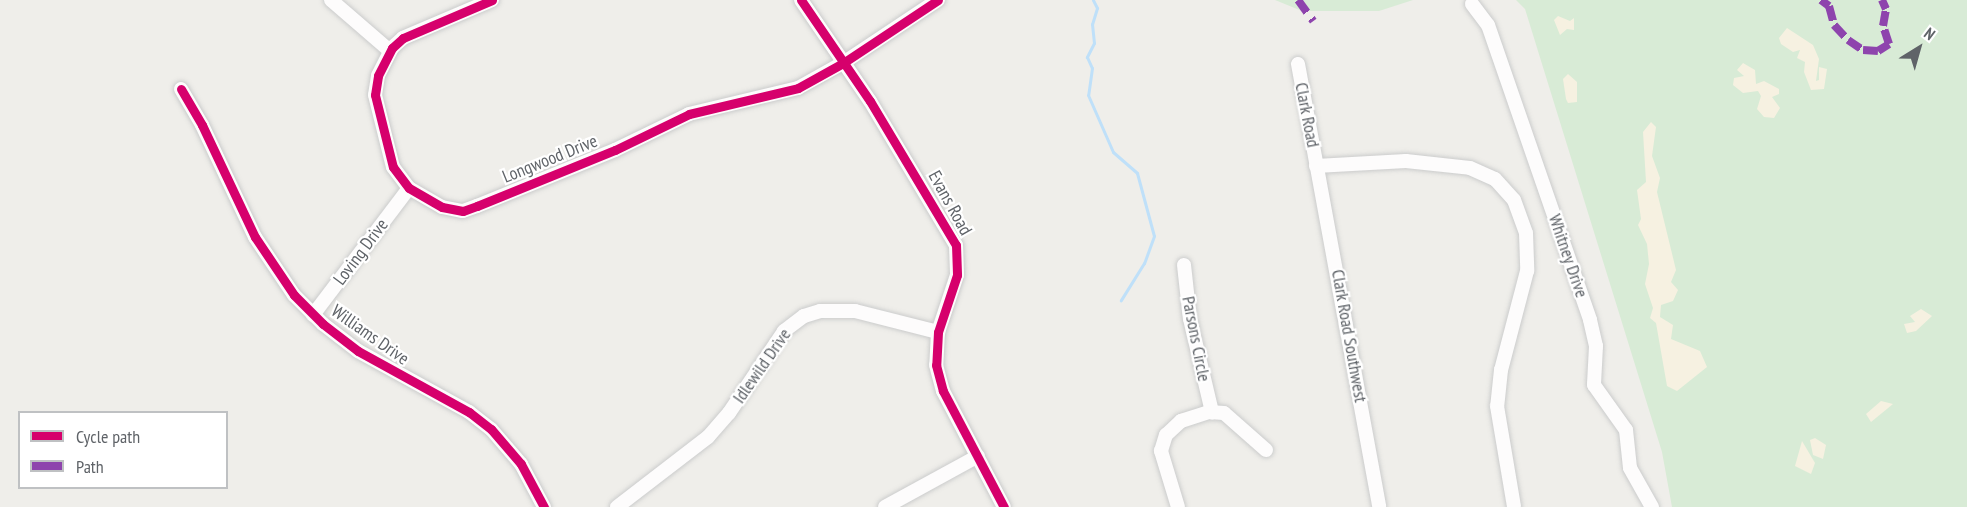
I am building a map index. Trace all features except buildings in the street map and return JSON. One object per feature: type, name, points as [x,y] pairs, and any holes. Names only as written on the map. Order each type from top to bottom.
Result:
[{"type":"street","points":[[331,0],[390,51],[403,38],[492,0]]},
{"type":"street","name":"Evans Road","points":[[801,0],[938,210],[956,244],[956,286],[938,332],[934,351],[939,378],[1004,507]]},
{"type":"street","name":"Longwood Drive","points":[[390,51],[375,95],[393,167],[409,188],[442,207],[463,211],[615,150],[689,114],[783,94],[843,63],[938,0]]},
{"type":"street","name":"Whitney Drive","points":[[1472,4],[1488,25],[1590,320],[1596,346],[1594,385],[1626,429],[1630,468],[1652,507]]},
{"type":"street","name":"Clark Road","points":[[1298,63],[1316,166]]},
{"type":"street","name":"Williams Drive","points":[[181,89],[202,125],[255,237],[294,295],[313,315],[358,351],[469,412],[491,429],[520,464],[544,507]]},
{"type":"street","points":[[1316,166],[1406,161],[1470,168],[1495,179],[1514,200],[1526,233],[1527,271],[1501,370],[1497,406],[1514,507]]},
{"type":"street","name":"Clark Road Southwest","points":[[1316,166],[1379,507]]},
{"type":"street","name":"Loving Drive","points":[[313,315],[409,188]]},
{"type":"street","name":"Parsons Circle","points":[[1184,265],[1190,319],[1212,412]]},
{"type":"street","name":"Idlewild Drive","points":[[617,507],[708,436],[729,413],[784,331],[804,316],[820,311],[855,311],[938,332]]},
{"type":"street","points":[[1178,507],[1162,465],[1163,441],[1181,421],[1212,412],[1230,417],[1266,450]]},
{"type":"street","points":[[885,507],[978,456]]},
{"type":"green space","points":[[1275,0],[1413,0],[1379,11],[1302,11]]},
{"type":"green space","points":[[1516,0],[1967,0],[1967,507],[1672,507],[1662,452],[1525,9]]},
{"type":"sand","points":[[1558,16],[1570,21],[1574,18],[1574,30],[1567,29],[1560,35],[1554,20]]},
{"type":"sand","points":[[1787,28],[1813,45],[1819,59],[1816,81],[1819,80],[1819,67],[1827,69],[1824,89],[1811,90],[1804,72],[1805,62],[1797,58],[1800,50],[1793,52],[1781,44],[1779,38]]},
{"type":"sand","points":[[1743,63],[1755,70],[1756,84],[1764,81],[1779,89],[1779,94],[1772,97],[1780,108],[1774,118],[1764,117],[1757,109],[1761,96],[1758,91],[1743,93],[1733,85],[1734,78],[1744,76],[1737,70]]},
{"type":"sand","points":[[1568,74],[1577,82],[1577,102],[1568,103],[1566,99],[1563,79]]},
{"type":"sand","points":[[1651,122],[1656,127],[1652,156],[1660,178],[1657,192],[1676,270],[1671,282],[1678,290],[1673,301],[1661,305],[1660,317],[1673,325],[1671,339],[1700,351],[1707,367],[1677,391],[1667,386],[1656,323],[1650,318],[1653,308],[1645,284],[1649,264],[1647,244],[1638,225],[1641,219],[1637,190],[1646,182],[1643,132]]},
{"type":"sand","points":[[1921,309],[1932,316],[1916,331],[1907,333],[1904,324],[1915,322],[1910,316]]},
{"type":"sand","points":[[1881,401],[1893,404],[1871,422],[1866,414]]},
{"type":"sand","points":[[1815,438],[1826,445],[1823,459],[1813,455],[1810,440]]},
{"type":"sand","points":[[1802,441],[1815,463],[1811,474],[1795,466]]},
{"type":"waterway","points":[[1093,0],[1097,8],[1092,24],[1094,43],[1087,57],[1092,68],[1088,95],[1113,152],[1137,173],[1154,236],[1144,263],[1121,300]]},
{"type":"marked path","points":[[1298,0],[1313,21]]},
{"type":"marked path","points":[[1821,0],[1829,6],[1834,25],[1848,40],[1863,50],[1878,51],[1889,44],[1883,26],[1886,9],[1882,0]]},
{"type":"cycle path","points":[[492,0],[403,38],[392,48],[378,76],[375,95],[393,167],[409,188],[442,207],[463,211],[615,150],[689,114],[798,88],[843,63],[938,0]]},
{"type":"cycle path","points":[[801,0],[870,101],[956,245],[957,275],[938,332],[936,365],[943,391],[1004,507]]},
{"type":"cycle path","points":[[181,89],[202,125],[255,237],[294,295],[323,324],[358,351],[469,412],[491,429],[521,464],[544,507]]}]
